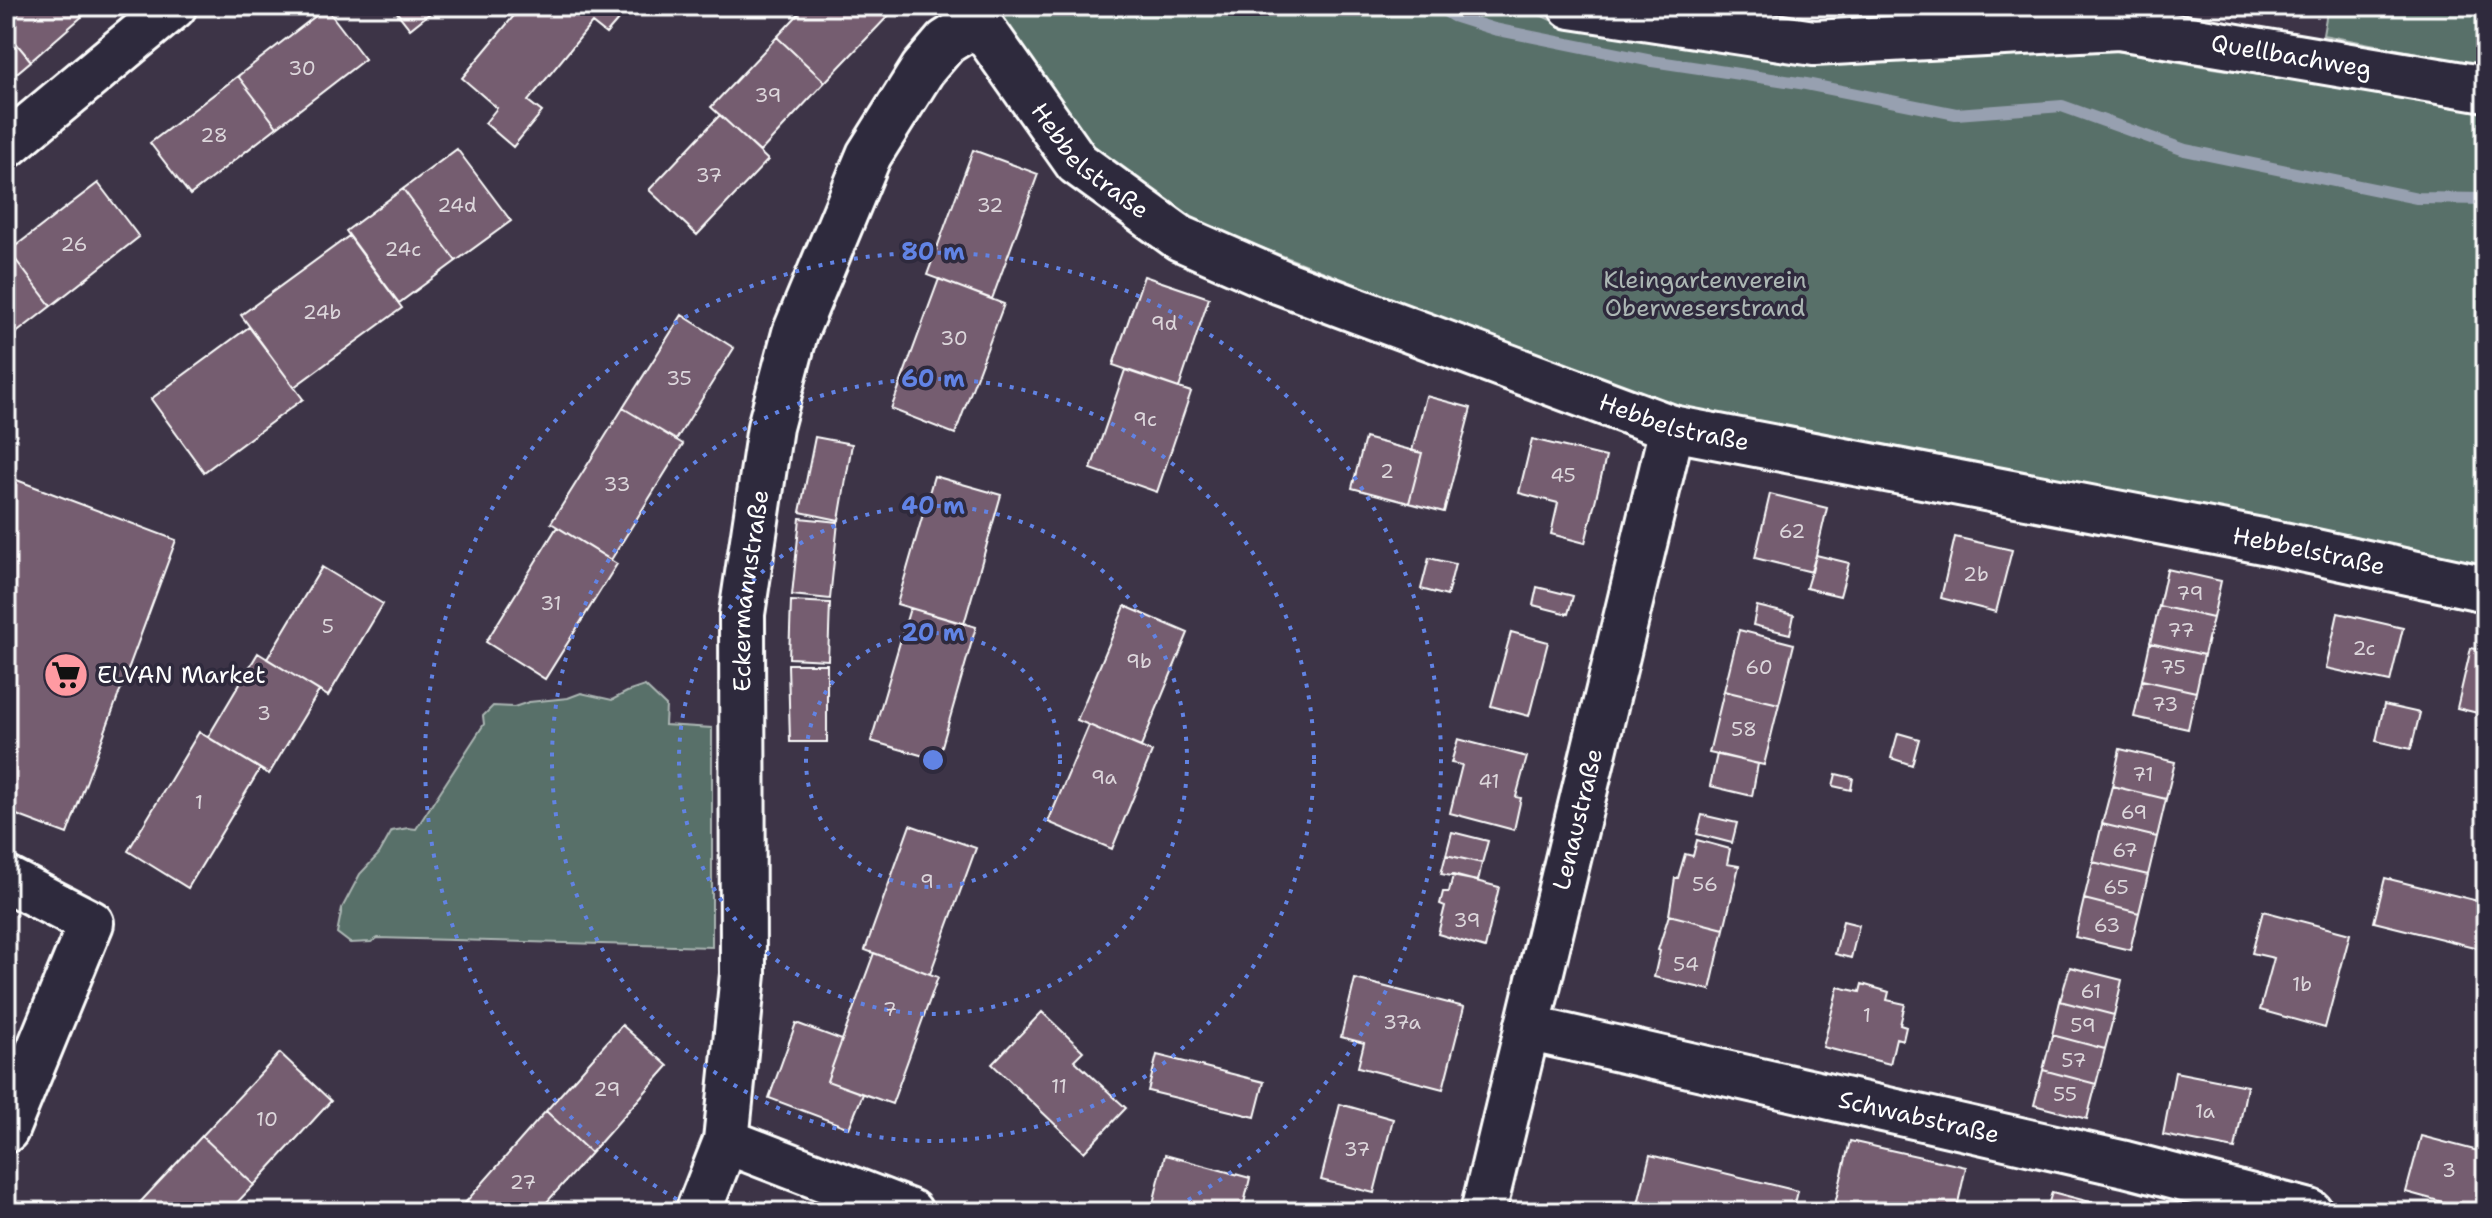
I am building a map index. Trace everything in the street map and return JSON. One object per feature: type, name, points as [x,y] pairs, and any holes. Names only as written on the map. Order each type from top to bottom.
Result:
[{"type":"street","points":[[6,146],[174,6]]},
{"type":"street","name":"Quellbachweg","points":[[1571,6],[1814,43],[2119,27],[2486,89]]},
{"type":"street","name":"Hebbelstraße","points":[[978,22],[1077,163],[1180,238],[1246,268],[1672,428],[2283,545],[2486,589]]},
{"type":"street","name":"Eckermannstraße","points":[[698,1212],[726,1141],[743,974],[742,614],[770,427],[795,333],[869,155],[923,69],[946,42],[978,22]]},
{"type":"street","name":"Lenaustraße","points":[[1483,1212],[1672,428]]},
{"type":"street","points":[[6,879],[91,923],[6,1130]]},
{"type":"street","name":"Schwabstraße","points":[[1527,1028],[2162,1194],[2310,1212]]},
{"type":"street","points":[[726,1141],[910,1212]]},
{"type":"green space","name":"Kleingartenverein Oberweserstrand","points":[[986,6],[1521,6],[1553,21],[1841,58],[2105,49],[2486,108],[2486,569],[1675,408],[1188,219],[1100,156]]},
{"type":"green space","points":[[2328,6],[2486,6],[2486,66],[2323,35]]},
{"type":"green space","points":[[645,686],[666,706],[665,725],[712,728],[712,947],[378,938],[371,942],[350,943],[337,933],[342,908],[360,874],[379,854],[392,831],[416,829],[484,724],[483,716],[493,706],[514,707],[581,693],[612,700]]},
{"type":"building","points":[[6,6],[93,7],[31,61],[6,31]]},
{"type":"building","points":[[392,6],[439,6],[410,29]]},
{"type":"building","points":[[522,6],[607,6],[619,19],[606,34],[592,23],[528,101],[542,112],[513,147],[485,123],[497,108],[462,78]]},
{"type":"building","points":[[806,6],[884,6],[891,13],[825,82],[777,37]]},
{"type":"building","points":[[326,8],[365,59],[277,127],[238,76]]},
{"type":"building","points":[[6,31],[31,61],[6,82]]},
{"type":"building","points":[[777,37],[825,82],[760,152],[711,107]]},
{"type":"building","points":[[238,76],[277,127],[190,195],[150,143]]},
{"type":"building","points":[[720,115],[768,160],[697,235],[649,190]]},
{"type":"building","points":[[457,149],[511,221],[456,261],[403,189]]},
{"type":"building","points":[[973,150],[1038,174],[992,299],[927,275]]},
{"type":"building","points":[[98,183],[139,237],[51,306],[9,251]]},
{"type":"building","points":[[403,189],[456,261],[399,303],[346,231]]},
{"type":"building","points":[[349,236],[402,308],[294,387],[241,315]]},
{"type":"building","points":[[9,251],[51,306],[6,341],[6,254]]},
{"type":"building","points":[[1144,276],[1209,298],[1179,388],[1113,365]]},
{"type":"building","points":[[939,279],[1004,304],[955,434],[891,409]]},
{"type":"building","points":[[682,315],[734,348],[676,440],[623,408]]},
{"type":"building","points":[[249,327],[303,399],[204,472],[151,399]]},
{"type":"building","points":[[1125,370],[1191,392],[1157,492],[1091,469]]},
{"type":"building","points":[[1426,396],[1471,408],[1444,512],[1409,503],[1422,453],[1412,451]]},
{"type":"building","points":[[623,408],[683,444],[611,560],[551,523]]},
{"type":"building","points":[[815,437],[852,444],[839,520],[800,512]]},
{"type":"building","points":[[1365,438],[1422,453],[1409,503],[1352,488]]},
{"type":"building","points":[[1532,439],[1606,457],[1585,543],[1551,534],[1558,503],[1519,493]]},
{"type":"building","name":"ELVAN Market","points":[[6,476],[176,540],[67,834],[6,811]]},
{"type":"building","points":[[934,476],[1001,495],[964,624],[897,604]]},
{"type":"building","points":[[1770,494],[1827,508],[1812,572],[1755,558]]},
{"type":"building","points":[[800,518],[838,522],[830,599],[792,595]]},
{"type":"building","points":[[557,527],[617,564],[545,679],[486,642]]},
{"type":"building","points":[[1955,537],[2012,550],[1996,612],[1941,598]]},
{"type":"building","points":[[1816,555],[1849,563],[1840,596],[1806,588]]},
{"type":"building","points":[[1429,558],[1455,564],[1447,596],[1421,589]]},
{"type":"building","points":[[322,567],[383,604],[328,696],[267,659]]},
{"type":"building","points":[[2167,569],[2221,581],[2213,618],[2159,606]]},
{"type":"building","points":[[1537,587],[1573,596],[1568,614],[1533,605]]},
{"type":"building","points":[[791,601],[830,603],[828,660],[789,658]]},
{"type":"building","points":[[1125,606],[1188,633],[1141,747],[1077,720]]},
{"type":"building","points":[[1757,606],[1794,615],[1790,634],[1753,625]]},
{"type":"building","points":[[2159,606],[2213,618],[2204,655],[2150,643]]},
{"type":"building","points":[[910,608],[976,627],[938,760],[871,741]]},
{"type":"building","points":[[2338,613],[2403,628],[2390,682],[2326,668]]},
{"type":"building","points":[[1739,630],[1794,644],[1779,704],[1724,691]]},
{"type":"building","points":[[1511,632],[1548,642],[1529,716],[1491,706]]},
{"type":"building","points":[[2150,643],[2204,655],[2196,692],[2142,680]]},
{"type":"building","points":[[2471,648],[2486,651],[2486,715],[2457,708]]},
{"type":"building","points":[[258,653],[319,691],[269,774],[208,737]]},
{"type":"building","points":[[788,664],[827,664],[827,742],[790,742]]},
{"type":"building","points":[[2142,680],[2196,692],[2188,729],[2134,717]]},
{"type":"building","points":[[1724,691],[1779,704],[1764,765],[1709,753]]},
{"type":"building","points":[[2384,705],[2420,713],[2411,749],[2376,741]]},
{"type":"building","points":[[1089,725],[1152,752],[1112,849],[1048,822]]},
{"type":"building","points":[[199,732],[260,769],[188,888],[128,851]]},
{"type":"building","points":[[1898,733],[1919,739],[1912,765],[1891,758]]},
{"type":"building","points":[[1458,739],[1527,757],[1516,797],[1521,798],[1514,830],[1450,813],[1462,765],[1451,763]]},
{"type":"building","points":[[2120,749],[2175,762],[2166,799],[2112,786]]},
{"type":"building","points":[[1717,754],[1758,764],[1752,796],[1710,786]]},
{"type":"building","points":[[1836,774],[1853,778],[1851,790],[1833,786]]},
{"type":"building","points":[[2112,786],[2166,799],[2157,837],[2102,824]]},
{"type":"building","points":[[1702,815],[1737,823],[1732,843],[1697,834]]},
{"type":"building","points":[[2102,824],[2157,837],[2148,875],[2093,862]]},
{"type":"building","points":[[910,825],[976,848],[930,974],[865,950]]},
{"type":"building","points":[[1452,832],[1488,841],[1482,863],[1446,855]]},
{"type":"building","points":[[1697,840],[1730,849],[1727,864],[1739,866],[1724,929],[1669,915],[1675,878],[1678,878],[1685,854],[1693,856]]},
{"type":"building","points":[[1446,855],[1482,863],[1478,881],[1441,874]]},
{"type":"building","points":[[2093,862],[2148,875],[2139,913],[2084,899]]},
{"type":"building","points":[[1453,875],[1499,887],[1485,948],[1438,934],[1445,906],[1440,904],[1443,892],[1449,892]]},
{"type":"building","points":[[2385,878],[2486,903],[2486,950],[2374,922]]},
{"type":"building","points":[[2084,899],[2139,913],[2130,950],[2075,937]]},
{"type":"building","points":[[2263,911],[2350,934],[2325,1028],[2260,1010],[2274,958],[2252,953]]},
{"type":"building","points":[[1669,915],[1724,929],[1710,990],[1654,977],[1658,950]]},
{"type":"building","points":[[1843,921],[1859,925],[1851,958],[1835,954]]},
{"type":"building","points":[[874,953],[938,977],[892,1104],[827,1081]]},
{"type":"building","points":[[2070,967],[2122,980],[2114,1015],[2060,1001]]},
{"type":"building","points":[[1355,979],[1464,1007],[1443,1089],[1358,1067],[1364,1043],[1341,1037]]},
{"type":"building","points":[[1862,984],[1889,992],[1887,1000],[1905,1004],[1900,1025],[1906,1027],[1903,1040],[1896,1038],[1890,1064],[1823,1047],[1838,987],[1860,992]]},
{"type":"building","points":[[2060,1001],[2114,1015],[2105,1049],[2052,1035]]},
{"type":"building","points":[[1042,1012],[1083,1051],[1074,1060],[1126,1108],[1084,1152],[992,1064]]},
{"type":"building","points":[[796,1023],[842,1040],[827,1081],[863,1094],[849,1128],[769,1098]]},
{"type":"building","points":[[622,1025],[668,1066],[591,1153],[546,1111]]},
{"type":"building","points":[[2052,1035],[2105,1049],[2096,1084],[2043,1070]]},
{"type":"building","points":[[280,1053],[331,1101],[254,1185],[202,1136]]},
{"type":"building","points":[[1157,1055],[1264,1082],[1255,1117],[1148,1091]]},
{"type":"building","points":[[2043,1070],[2096,1084],[2087,1119],[2034,1105]]},
{"type":"building","points":[[2175,1072],[2247,1086],[2235,1149],[2163,1135]]},
{"type":"building","points":[[1340,1104],[1393,1119],[1374,1193],[1321,1180]]},
{"type":"building","points":[[546,1111],[591,1153],[538,1212],[457,1212]]},
{"type":"building","points":[[202,1136],[254,1185],[228,1212],[131,1212]]},
{"type":"building","points":[[2421,1136],[2486,1153],[2486,1186],[2479,1212],[2406,1192]]},
{"type":"building","points":[[1850,1141],[1966,1167],[1956,1212],[1833,1212]]},
{"type":"building","points":[[1165,1155],[1250,1178],[1242,1212],[1151,1212]]},
{"type":"building","points":[[1650,1155],[1798,1191],[1793,1212],[1636,1212]]},
{"type":"building","points":[[2486,1186],[2486,1212],[2479,1212]]},
{"type":"building","points":[[2052,1192],[2109,1207],[2107,1212],[2046,1212]]},
{"type":"waterway","points":[[1437,6],[1453,16],[1494,29],[1652,61],[1806,84],[1956,114],[2062,106],[2185,150],[2417,198],[2486,199]]},
{"type":"place","name":"ELVAN Market","points":[[66,675]]}]
